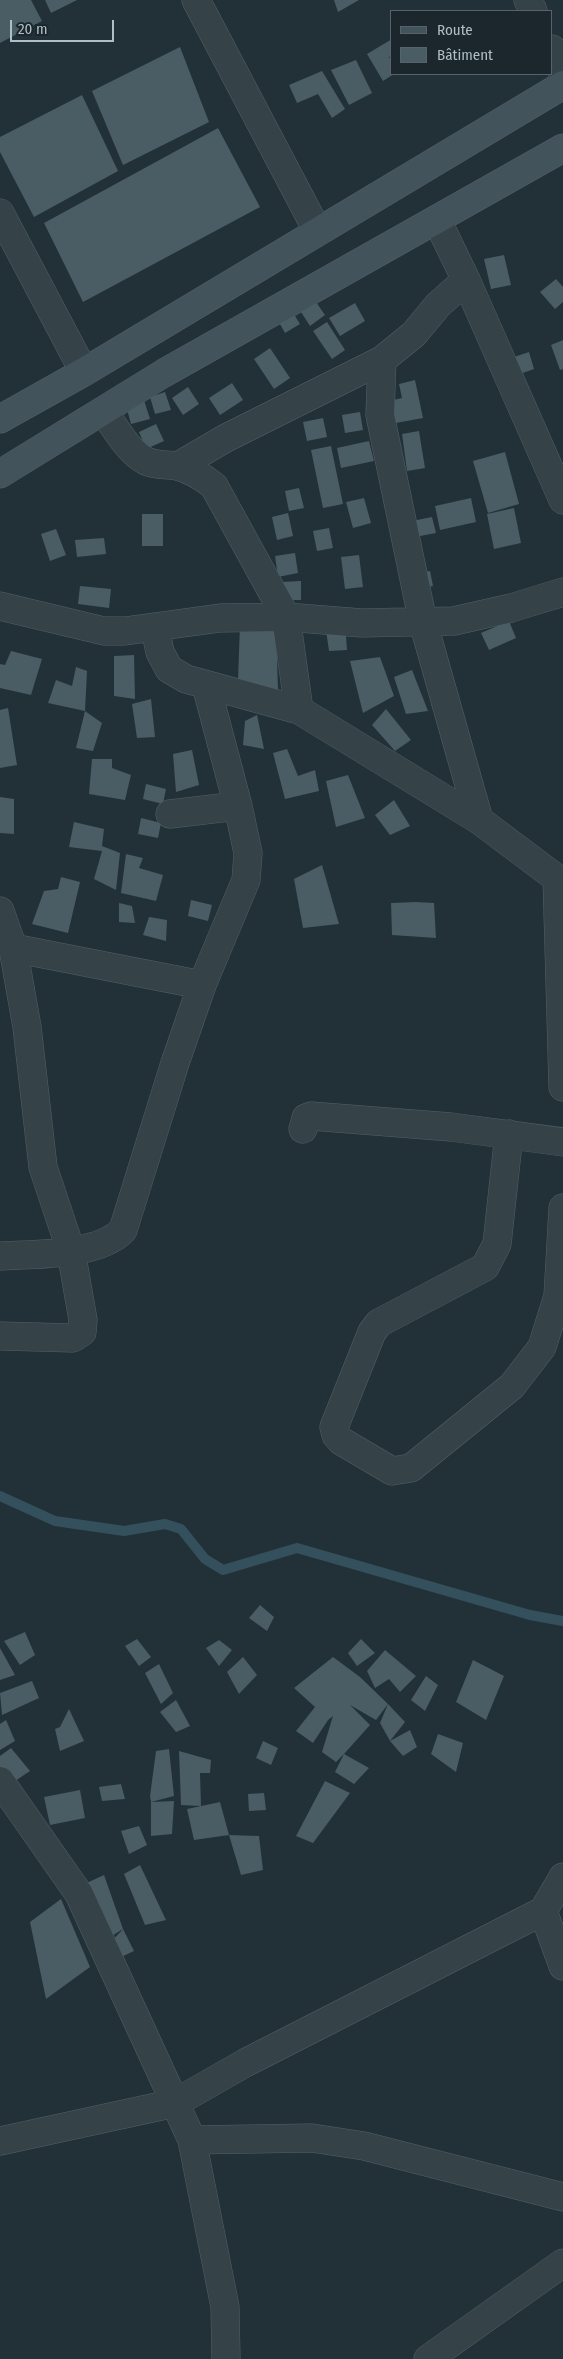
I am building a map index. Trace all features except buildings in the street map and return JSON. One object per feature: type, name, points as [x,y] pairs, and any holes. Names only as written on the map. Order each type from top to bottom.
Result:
[{"type":"main road","points":[[0,419],[84,372],[563,85]]},
{"type":"main road","points":[[0,474],[164,373],[563,148]]},
{"type":"street","points":[[196,0],[318,232]]},
{"type":"street","points":[[553,52],[563,73]]},
{"type":"street","points":[[0,213],[84,372]]},
{"type":"street","points":[[437,220],[466,280],[563,500]]},
{"type":"street","points":[[178,466],[226,438],[382,360],[414,334],[438,305],[466,280]]},
{"type":"street","points":[[382,360],[380,415],[423,622],[479,820]]},
{"type":"street","points":[[103,411],[136,454],[154,464],[178,466],[206,479],[214,486],[286,617],[299,710]]},
{"type":"street","points":[[0,606],[104,631],[155,628],[220,618],[286,617],[362,623],[454,621],[511,608],[563,592]]},
{"type":"street","points":[[155,628],[160,652],[169,669],[186,679],[299,710],[479,820],[560,880],[563,1087]]},
{"type":"street","points":[[0,1256],[71,1251],[106,1242],[116,1238],[124,1230],[175,1063],[202,986],[246,880],[248,853],[238,806],[206,685]]},
{"type":"street","points":[[170,814],[238,806]]},
{"type":"street","points":[[0,911],[13,948],[27,1027],[43,1167],[71,1251],[83,1320],[82,1332],[73,1338],[0,1336]]},
{"type":"street","points":[[13,948],[202,986]]},
{"type":"street","points":[[303,1129],[306,1118],[310,1116],[509,1134],[563,1142]]},
{"type":"street","points":[[509,1134],[498,1244],[485,1267],[378,1323],[372,1332],[334,1427],[336,1435],[341,1441],[392,1471],[411,1468],[512,1386],[542,1347],[558,1296],[563,1208]]},
{"type":"street","points":[[0,1781],[79,1894],[192,2140],[226,2307],[226,2359]]},
{"type":"street","points":[[0,2141],[175,2103],[245,2063],[543,1911],[563,1877]]},
{"type":"street","points":[[543,1911],[563,1966]]},
{"type":"street","points":[[192,2140],[312,2138],[364,2146],[563,2197]]},
{"type":"street","points":[[428,2359],[563,2263]]},
{"type":"waterway","points":[[0,1496],[55,1521],[124,1531],[165,1524],[181,1529],[205,1559],[223,1570],[297,1548],[530,1615],[563,1621]]}]
